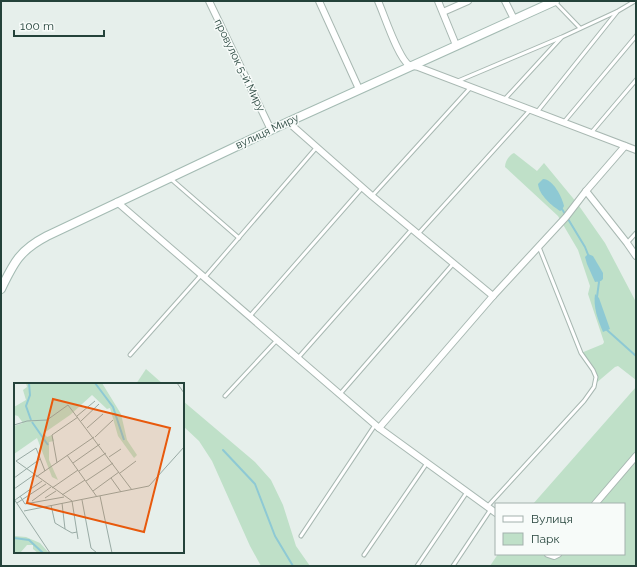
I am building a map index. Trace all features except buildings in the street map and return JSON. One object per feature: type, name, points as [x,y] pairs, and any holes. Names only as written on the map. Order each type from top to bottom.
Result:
[{"type":"street","name":"провулок 5-й Миру","points":[[209,1],[271,130]]},
{"type":"street","points":[[319,1],[359,89]]},
{"type":"street","points":[[378,1],[399,52],[410,66],[418,67],[456,81],[636,150]]},
{"type":"street","points":[[438,1],[456,45]]},
{"type":"street","points":[[443,12],[468,1]]},
{"type":"street","points":[[505,1],[514,19]]},
{"type":"street","name":"вулиця Миру","points":[[1,289],[15,261],[33,244],[169,177],[359,89],[555,1]]},
{"type":"street","points":[[288,122],[372,196],[493,296]]},
{"type":"street","points":[[377,426],[538,245],[566,216],[625,146]]},
{"type":"street","points":[[586,191],[636,256]]},
{"type":"street","points":[[117,202],[377,426],[491,510]]},
{"type":"street","points":[[596,503],[636,456]]},
{"type":"lane","points":[[555,1],[580,28]]},
{"type":"lane","points":[[456,81],[562,37],[618,11],[635,1]]},
{"type":"lane","points":[[418,234],[534,111],[618,11]]},
{"type":"lane","points":[[564,122],[636,36]]},
{"type":"lane","points":[[504,100],[562,37]]},
{"type":"lane","points":[[590,133],[636,80]]},
{"type":"lane","points":[[372,196],[471,87]]},
{"type":"lane","points":[[130,355],[239,238],[316,148]]},
{"type":"lane","points":[[169,177],[239,238]]},
{"type":"lane","points":[[250,316],[363,188]]},
{"type":"lane","points":[[298,358],[412,229]]},
{"type":"lane","points":[[627,243],[636,233]]},
{"type":"lane","points":[[497,503],[589,396],[596,384],[594,374],[581,353],[538,245]]},
{"type":"lane","points":[[340,395],[453,264]]},
{"type":"lane","points":[[225,396],[277,340]]},
{"type":"lane","points":[[300,536],[377,426]]},
{"type":"lane","points":[[364,555],[427,463]]},
{"type":"lane","points":[[417,566],[466,492]]},
{"type":"lane","points":[[453,566],[491,510]]},
{"type":"green space","points":[[514,153],[537,171],[544,163],[577,203],[605,243],[636,302],[636,380],[618,366],[595,384],[594,374],[581,353],[603,344],[604,342],[588,294],[590,286],[578,250],[558,216],[505,167],[508,158]]},
{"type":"green space","points":[[146,369],[162,383],[137,383]]},
{"type":"green space","points":[[636,387],[636,566],[490,566],[497,555],[625,555],[625,503],[534,503]]},
{"type":"green space","points":[[184,402],[255,462],[271,480],[283,505],[296,546],[310,566],[261,566],[250,546],[212,461],[199,441],[184,427]]},
{"type":"water","points":[[543,179],[554,185],[564,206],[562,210],[560,211],[546,200],[541,192],[538,184]]},
{"type":"water","points":[[588,254],[593,256],[603,273],[603,279],[601,281],[595,282],[585,257]]},
{"type":"water","points":[[595,294],[599,298],[610,329],[603,332],[595,309]]},
{"type":"waterway","points":[[562,209],[585,247],[589,257]]},
{"type":"waterway","points":[[597,297],[598,280]]},
{"type":"waterway","points":[[607,330],[636,356]]},
{"type":"waterway","points":[[223,450],[255,484],[275,536],[293,566]]}]
